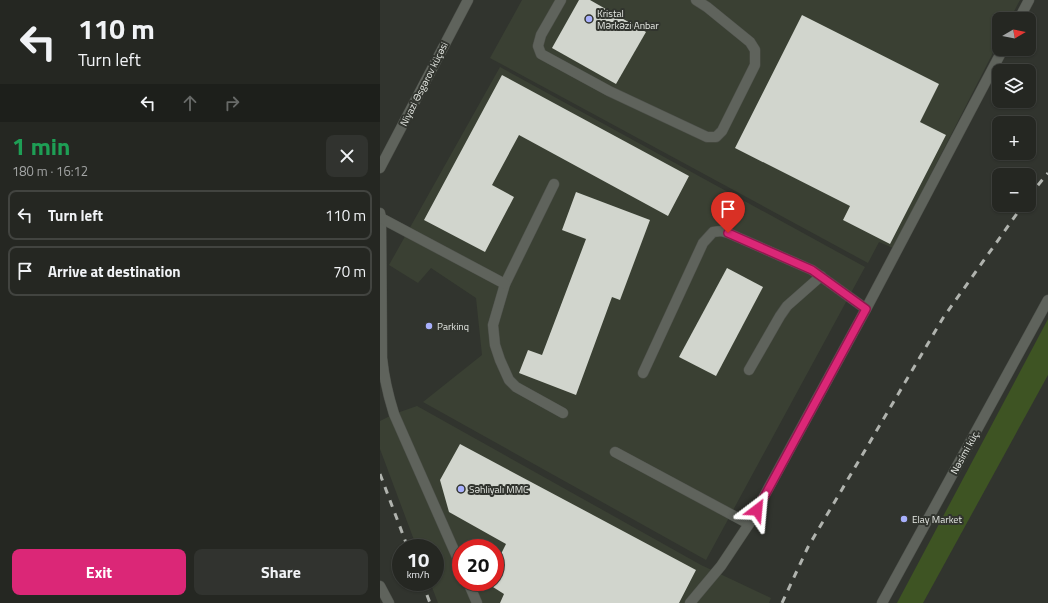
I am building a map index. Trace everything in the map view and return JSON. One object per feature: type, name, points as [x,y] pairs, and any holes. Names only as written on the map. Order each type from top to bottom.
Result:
[{"type":"street","name":"Niyazi Əsgərov küçəsi","points":[[380,168],[468,0]]},
{"type":"street","points":[[561,0],[541,35],[538,46],[542,54],[609,91],[707,137],[716,137],[722,131],[755,65],[755,50],[750,42],[696,0]]},
{"type":"street","points":[[1023,12],[1029,0]]},
{"type":"street","points":[[690,603],[720,566],[750,524],[1000,56]]},
{"type":"street","points":[[554,184],[505,284],[493,325],[495,345],[509,380],[516,388],[563,413]]},
{"type":"street","points":[[452,546],[394,414],[384,380],[382,358],[381,215],[505,284]]},
{"type":"street","points":[[643,373],[703,244],[713,232],[721,231],[728,233],[812,270],[866,309]]},
{"type":"street","points":[[749,370],[787,306],[821,276]]},
{"type":"street","name":"Nəsimi küç.","points":[[882,603],[1048,300]]},
{"type":"street","points":[[615,452],[750,524]]},
{"type":"street","points":[[380,586],[385,599]]},
{"type":"street","points":[[472,591],[477,603]]},
{"type":"shaded area","points":[[522,0],[1020,0],[1014,12],[992,12],[992,55],[893,248],[879,242],[868,263],[490,58]]},
{"type":"shaded area","points":[[500,67],[865,267],[706,560],[423,402],[482,355],[476,298],[431,268],[418,283],[389,265]]},
{"type":"shaded area","points":[[417,406],[701,565],[771,598],[769,603],[438,603],[433,591],[444,591],[444,539],[414,539],[380,449],[380,421],[394,414]]},
{"type":"green space","points":[[1048,319],[1048,375],[923,603],[897,603]]},
{"type":"building","points":[[579,0],[590,0],[646,32],[616,84],[552,48]]},
{"type":"building","points":[[802,15],[939,84],[920,122],[946,135],[890,244],[843,220],[850,206],[735,148]]},
{"type":"building","points":[[502,75],[689,176],[668,216],[519,135],[492,185],[514,197],[485,252],[424,220]]},
{"type":"building","points":[[576,192],[650,220],[620,300],[612,297],[576,395],[519,373],[528,350],[542,355],[586,239],[562,230]]},
{"type":"building","points":[[727,268],[763,287],[716,376],[679,357]]},
{"type":"building","points":[[460,444],[696,570],[679,603],[500,603],[504,594],[499,591],[504,591],[504,548],[506,544],[504,543],[504,539],[497,539],[449,512],[440,480]]},
{"type":"railway","points":[[1036,188],[1048,173]]},
{"type":"railway","points":[[782,603],[808,547],[943,318],[1018,212]]},
{"type":"railway","points":[[380,474],[405,539]]},
{"type":"railway","points":[[425,591],[430,603]]},
{"type":"place","name":"Kristal Mərkəzi Anbar","points":[[589,19]]},
{"type":"place","name":"Parkinq","points":[[429,326]]},
{"type":"place","name":"Səhliyalı MMC","points":[[461,489]]},
{"type":"place","name":"Elay Market","points":[[904,519]]},
{"type":"route","points":[[728,233],[812,270],[866,309],[757,510]]}]
